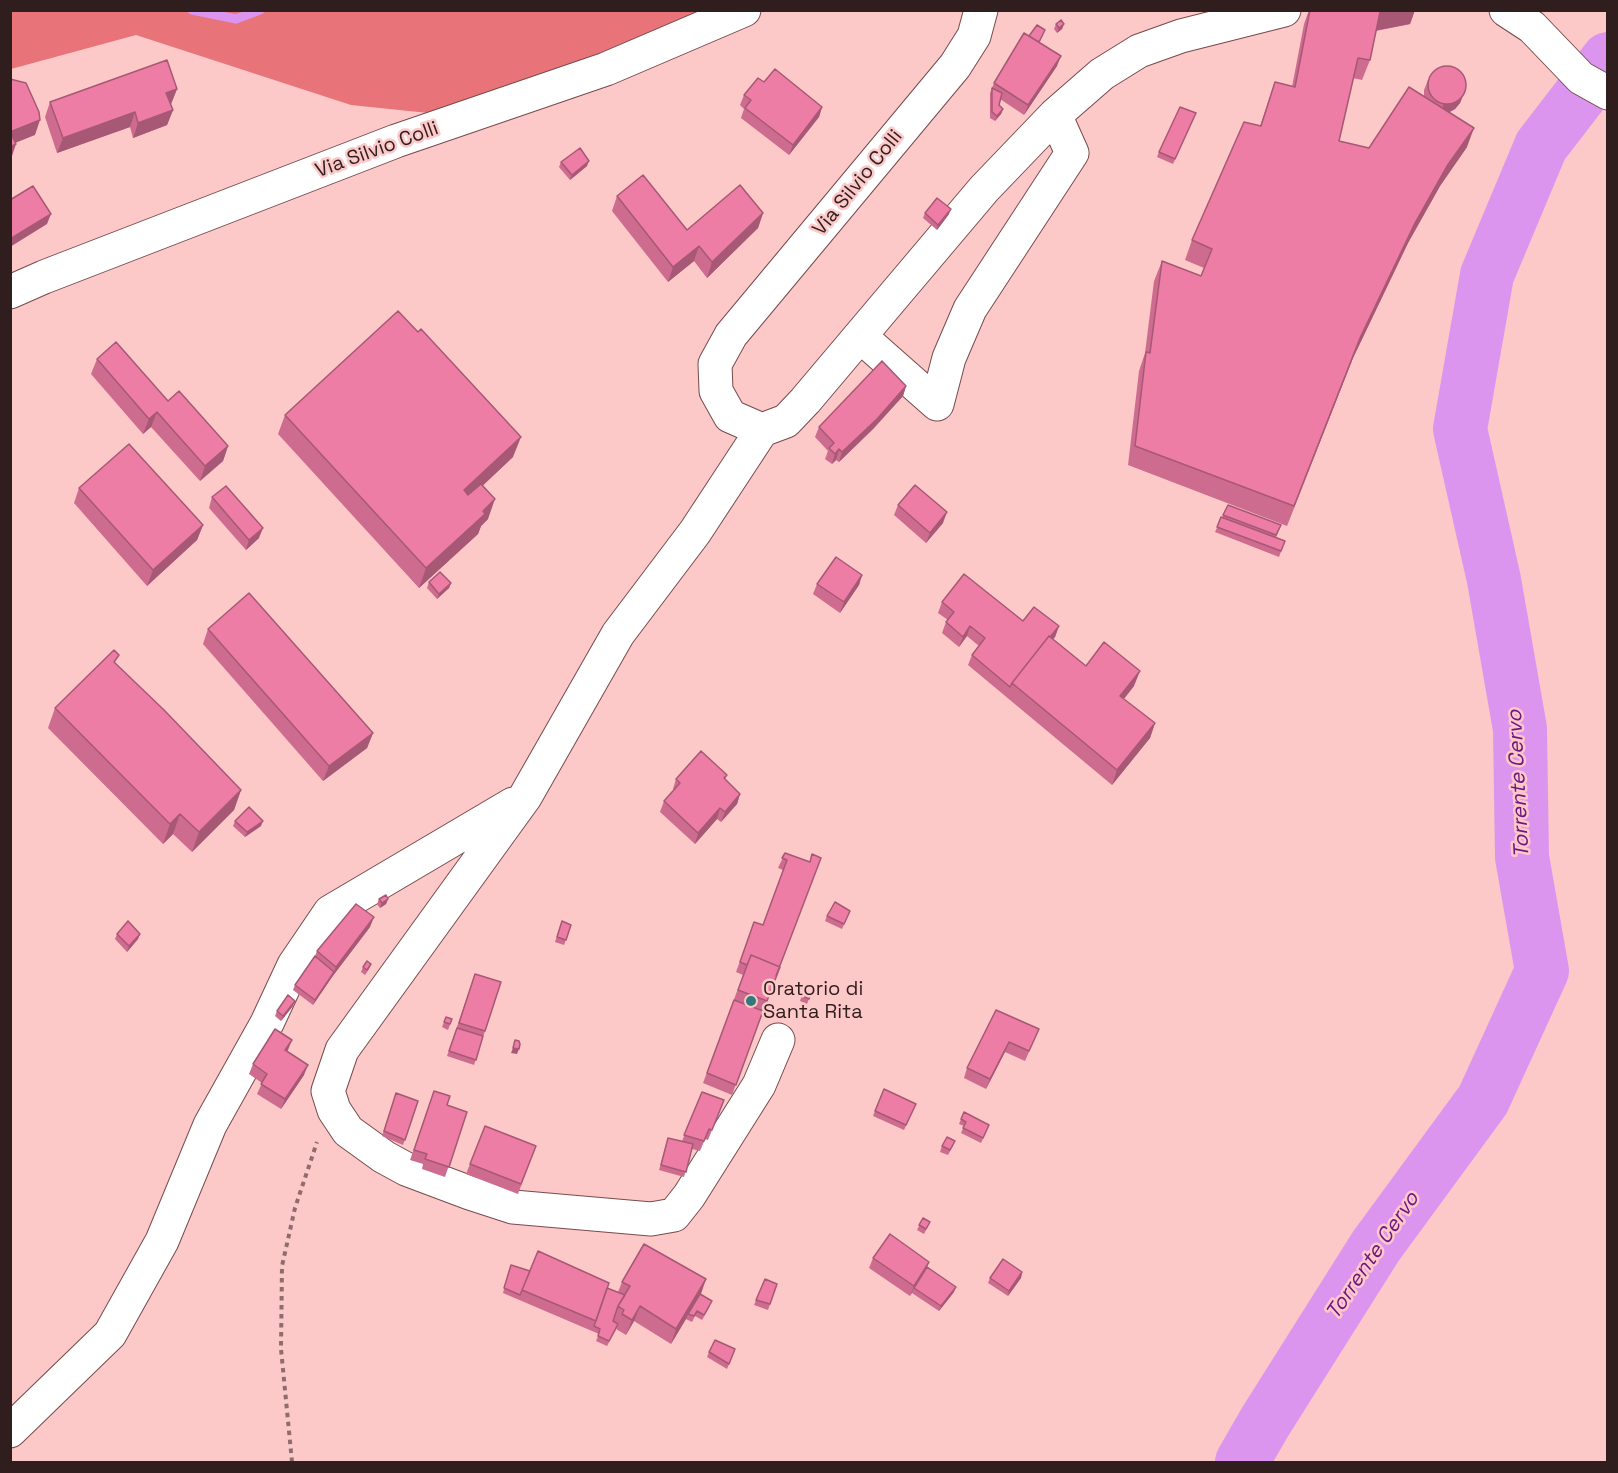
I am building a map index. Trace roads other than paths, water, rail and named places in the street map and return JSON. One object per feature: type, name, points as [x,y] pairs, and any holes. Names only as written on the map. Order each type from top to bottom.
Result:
[{"type":"street","name":"Via Silvio Colli","points":[[10,292],[396,141],[606,69],[744,10]]},
{"type":"street","name":"Via Silvio Colli","points":[[762,430],[730,416],[716,391],[715,364],[731,335],[955,66],[974,36],[981,10]]},
{"type":"street","points":[[778,1040],[759,1085],[689,1196],[674,1215],[651,1219],[513,1207],[406,1169],[384,1157],[348,1131],[334,1110],[328,1091],[342,1050],[525,797],[618,634],[695,532],[762,430],[786,421],[984,189],[1056,115],[1102,74],[1139,51],[1180,36],[1284,10]]},
{"type":"street","points":[[1519,19],[1581,78],[1608,93]]},
{"type":"street","points":[[860,336],[937,404],[949,358],[970,309],[1072,153],[1056,115]]},
{"type":"street","points":[[10,1431],[110,1334],[162,1241],[210,1125],[267,1023],[294,965],[330,912],[525,797]]},
{"type":"waterway","points":[[192,10],[236,19],[260,10]]},
{"type":"waterway","name":"Torrente Cervo","points":[[1242,1462],[1376,1246],[1483,1100],[1542,971],[1522,857],[1520,729],[1494,580],[1460,429],[1487,275],[1541,146],[1608,59]]},
{"type":"place","name":"Oratorio di Santa Rita","points":[[751,1001]]}]
